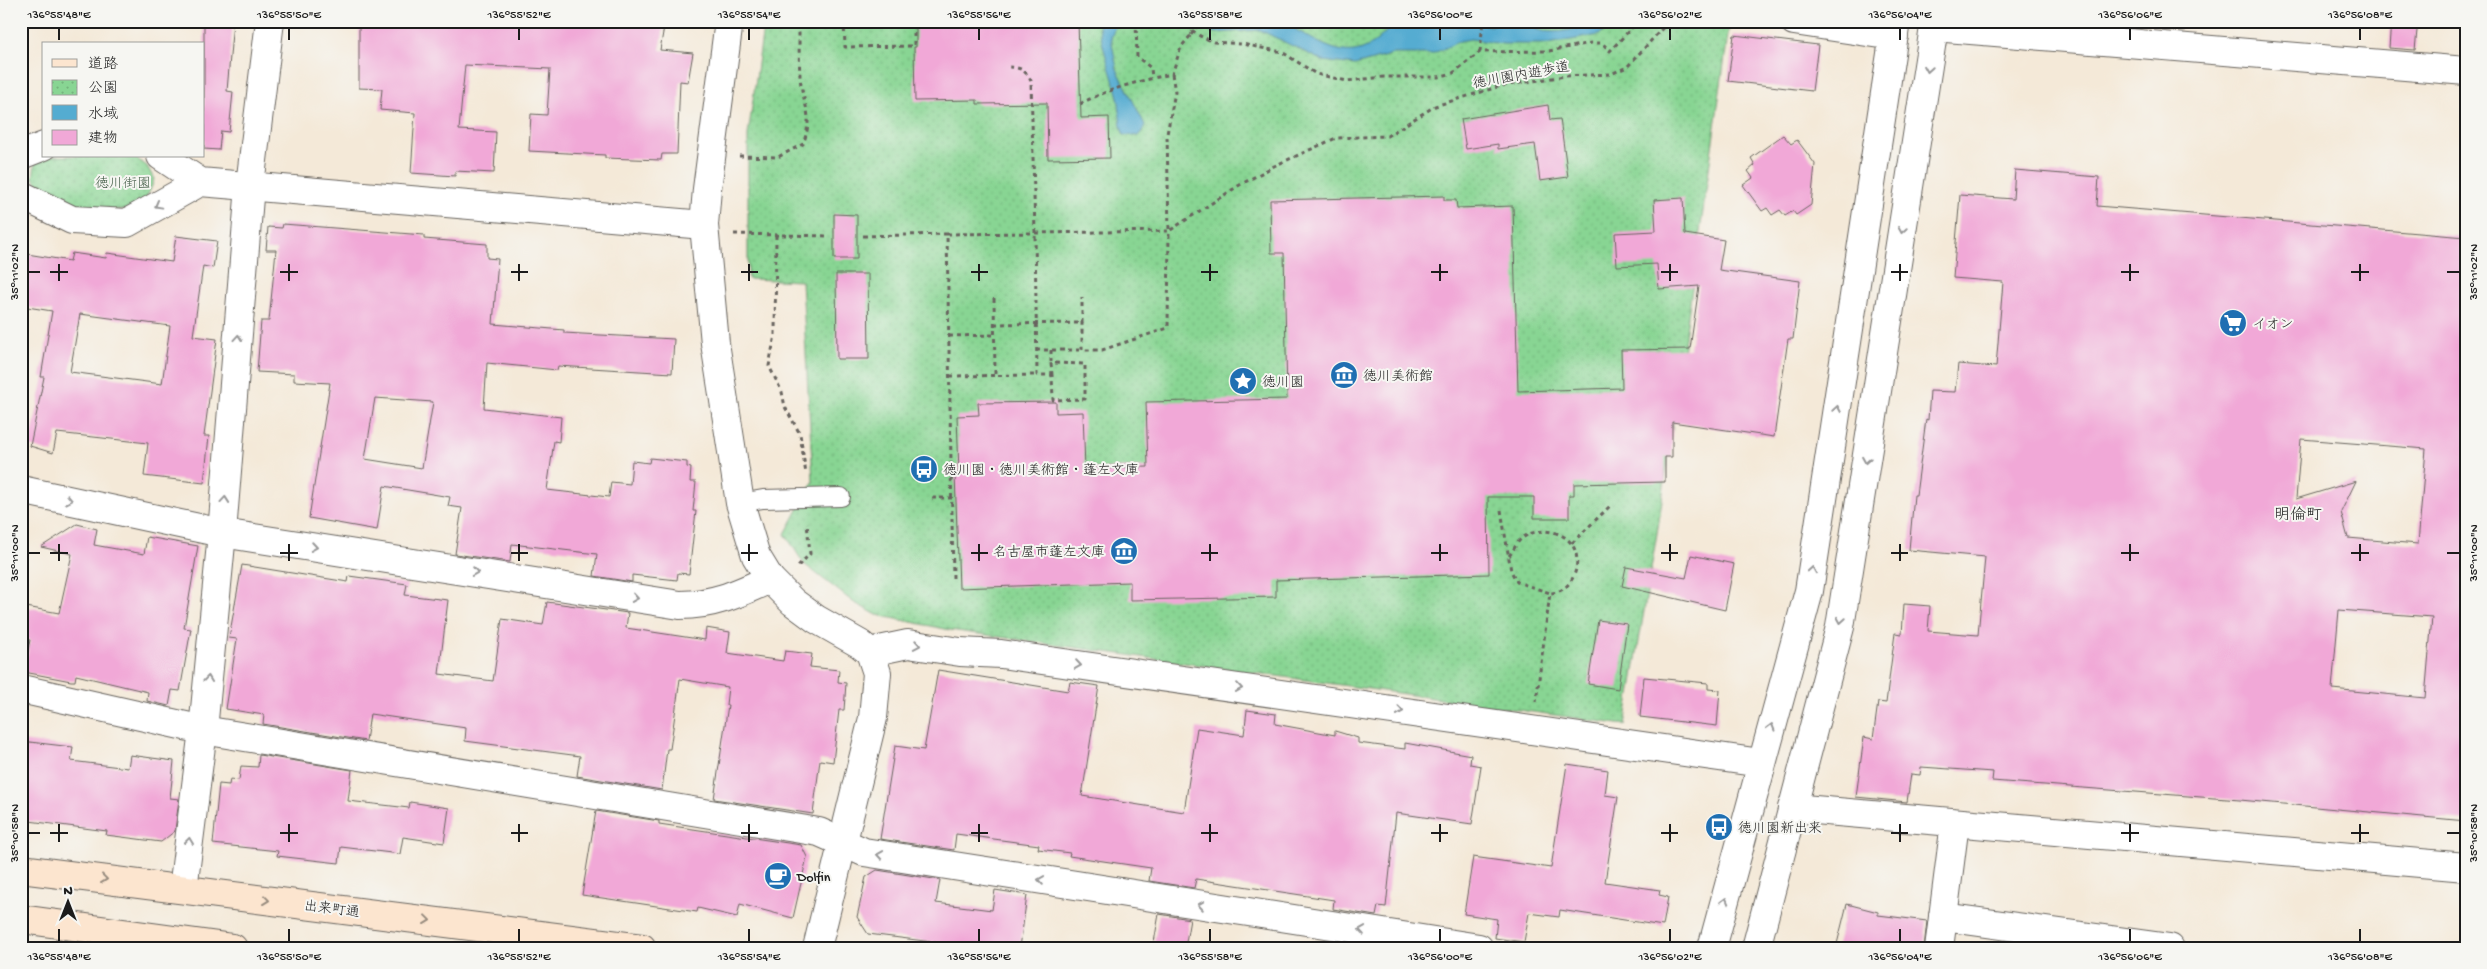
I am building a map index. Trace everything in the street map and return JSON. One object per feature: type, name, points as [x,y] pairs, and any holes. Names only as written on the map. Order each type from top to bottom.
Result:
[{"type":"main road","name":"出来町通","points":[[21,869],[642,948]]},
{"type":"main road","points":[[21,919],[232,948]]},
{"type":"street","points":[[183,889],[203,730],[222,533],[250,184],[270,21]]},
{"type":"street","points":[[729,21],[704,225],[715,343],[740,503],[756,556],[770,579],[793,602],[816,619],[860,644],[870,652],[877,673],[873,718],[817,948]]},
{"type":"street","points":[[1712,948],[1809,591],[1895,28],[1794,21]]},
{"type":"street","points":[[1756,948],[1840,627],[1935,24],[2466,71]]},
{"type":"street","points":[[21,156],[42,147]]},
{"type":"street","points":[[164,158],[200,182],[250,184],[704,225]]},
{"type":"street","points":[[21,195],[72,220],[127,223],[200,182]]},
{"type":"street","points":[[21,490],[222,533],[680,605],[702,605],[729,597],[770,579]]},
{"type":"street","points":[[870,652],[908,644],[960,652],[1001,654],[1761,763]]},
{"type":"street","points":[[21,689],[203,730],[819,832],[864,852],[1479,948]]},
{"type":"street","points":[[1792,808],[2466,867]]},
{"type":"street","points":[[1939,948],[1955,823]]},
{"type":"street","points":[[1943,918],[2170,948]]},
{"type":"lane","points":[[740,503],[763,499],[841,497]]},
{"type":"path","points":[[736,156],[778,157],[803,144],[808,132],[810,115],[800,78],[799,21]]},
{"type":"path","points":[[844,21],[845,47],[914,46],[914,21]]},
{"type":"path","points":[[1136,21],[1137,57],[1151,68],[1152,78]]},
{"type":"path","name":"徳川園内遊歩道","points":[[1179,21],[1200,36],[1214,42],[1242,44],[1282,52],[1316,74],[1347,81],[1384,77],[1438,77],[1453,73],[1480,52],[1549,51],[1591,43],[1602,43],[1610,51],[1638,21]]},
{"type":"path","points":[[1036,350],[1102,350],[1168,328],[1167,134],[1175,92],[1172,74],[1182,47],[1201,21]]},
{"type":"path","name":"徳川園内遊歩道","points":[[1480,52],[1483,21]]},
{"type":"path","name":"徳川園内遊歩道","points":[[1169,231],[1238,186],[1274,166],[1336,138],[1387,136],[1435,106],[1501,86],[1564,76],[1611,74],[1619,71],[1628,66],[1669,21]]},
{"type":"path","points":[[1005,67],[1021,68],[1027,72],[1031,81],[1037,375]]},
{"type":"path","points":[[1080,104],[1092,97],[1152,78],[1172,74]]},
{"type":"path","points":[[862,236],[1169,231]]},
{"type":"path","points":[[733,234],[830,236]]},
{"type":"path","points":[[948,234],[953,578]]},
{"type":"path","points":[[776,236],[775,335],[769,366],[782,392],[785,408],[800,434],[805,470],[810,554],[796,568]]},
{"type":"path","points":[[1082,296],[1082,350]]},
{"type":"path","points":[[994,298],[995,375]]},
{"type":"path","points":[[994,324],[1082,323]]},
{"type":"path","points":[[949,336],[994,335]]},
{"type":"path","points":[[1051,350],[1051,363],[1053,400],[1085,399],[1084,364],[1051,363]]},
{"type":"path","points":[[950,376],[1052,375]]},
{"type":"path","points":[[932,498],[952,498]]},
{"type":"path","points":[[1572,543],[1610,506]]},
{"type":"path","points":[[1501,510],[1509,557],[1512,571],[1517,582],[1550,593],[1560,593],[1570,585],[1575,574],[1576,558],[1572,543],[1560,534],[1540,531],[1521,539],[1509,557]]},
{"type":"path","points":[[1527,729],[1536,700],[1550,593]]},
{"type":"green space","name":"徳川園","points":[[764,21],[1730,21],[1659,521],[1625,725],[950,630],[877,615],[853,602],[804,564],[785,534],[813,482],[802,281],[748,279],[748,135]]},
{"type":"green space","name":"徳川街園","points":[[43,158],[136,158],[147,166],[154,179],[148,195],[139,205],[129,209],[98,210],[68,205],[54,198],[33,178],[35,164]]},
{"type":"water","points":[[1249,19],[1280,21],[1328,47],[1351,51],[1373,44],[1395,21],[1473,21],[1490,26],[1499,21],[1527,21],[1537,30],[1554,32],[1579,28],[1595,21],[1619,21],[1599,35],[1548,44],[1503,44],[1471,39],[1460,41],[1432,54],[1393,54],[1355,65],[1323,61],[1260,30],[1216,33],[1208,31],[1196,21]]},
{"type":"water","points":[[1098,21],[1117,21],[1111,38],[1117,69],[1145,125],[1138,136],[1124,135],[1122,130],[1118,97],[1104,50]]},
{"type":"building","points":[[204,21],[233,21],[227,91],[233,92],[229,132],[221,131],[219,150],[205,149]]},
{"type":"building","points":[[359,21],[665,21],[660,50],[693,53],[688,82],[680,81],[677,154],[662,154],[661,160],[605,158],[605,155],[529,151],[531,114],[547,115],[550,69],[465,65],[459,130],[496,132],[494,173],[455,171],[455,176],[411,173],[415,113],[380,110],[382,89],[359,88]]},
{"type":"building","points":[[939,21],[1078,21],[1081,118],[1109,117],[1110,158],[1048,159],[1047,103],[977,104],[977,100],[915,101],[914,47],[916,47],[916,26],[939,26]]},
{"type":"building","points":[[2391,21],[2418,21],[2415,50],[2389,48]]},
{"type":"building","points":[[1734,35],[1818,45],[1812,91],[1728,81]]},
{"type":"building","points":[[1548,105],[1550,120],[1560,119],[1568,177],[1540,181],[1535,144],[1498,149],[1498,144],[1466,149],[1461,119]]},
{"type":"building","points":[[1783,135],[1791,144],[1797,140],[1815,164],[1811,205],[1796,215],[1793,211],[1785,216],[1780,210],[1772,215],[1767,208],[1762,211],[1743,185],[1753,178],[1748,171],[1755,165],[1751,158]]},
{"type":"building","points":[[2015,170],[2099,177],[2097,206],[2466,237],[2466,821],[2240,800],[1992,781],[1993,772],[1921,767],[1920,775],[1911,774],[1907,802],[1856,797],[1864,737],[1873,739],[1878,702],[1886,703],[1895,633],[1902,634],[1904,604],[1930,606],[1928,631],[1978,635],[1985,557],[1909,550],[1914,495],[1916,495],[1926,419],[1928,420],[1930,391],[1955,392],[1958,364],[1996,367],[2003,282],[1953,278],[1960,195],[2013,199]],"holes":[[[2301,439],[2426,449],[2418,544],[2348,538],[2341,512],[2356,481],[2296,499]],[[2339,610],[2432,617],[2425,698],[2332,689]]]},
{"type":"building","points":[[1444,196],[1444,200],[1456,200],[1457,208],[1513,206],[1518,391],[1622,388],[1621,350],[1690,349],[1699,286],[1659,289],[1657,264],[1617,266],[1615,233],[1656,231],[1654,200],[1683,198],[1685,234],[1724,240],[1719,270],[1800,281],[1793,339],[1788,339],[1774,437],[1672,422],[1672,457],[1665,457],[1665,482],[1574,484],[1574,495],[1569,495],[1569,518],[1534,518],[1534,497],[1488,497],[1489,574],[1276,580],[1276,597],[1130,600],[1130,582],[959,588],[955,473],[959,473],[957,416],[979,415],[978,403],[1056,402],[1056,413],[1083,412],[1085,469],[1148,467],[1146,402],[1287,399],[1284,253],[1271,253],[1270,200]]},
{"type":"building","points":[[834,214],[857,215],[857,259],[834,259]]},
{"type":"building","points":[[283,224],[424,235],[424,239],[487,244],[487,258],[498,259],[493,324],[564,330],[564,333],[674,339],[672,373],[558,366],[557,370],[487,363],[484,408],[561,417],[559,442],[554,441],[547,490],[609,497],[611,482],[630,484],[632,461],[649,463],[650,458],[687,462],[687,467],[691,468],[690,482],[696,482],[693,511],[696,511],[689,574],[678,573],[677,580],[632,575],[632,582],[594,576],[597,554],[512,544],[510,562],[455,554],[462,508],[448,506],[450,497],[384,486],[377,530],[309,518],[330,383],[294,381],[294,374],[257,372],[261,321],[269,321],[276,250],[266,250],[268,227],[282,228]],"holes":[[[375,398],[433,402],[422,468],[365,459]]]},
{"type":"building","points":[[176,236],[217,241],[213,268],[203,266],[193,336],[217,339],[204,436],[209,436],[204,483],[144,476],[148,443],[57,433],[53,453],[30,446],[44,377],[41,377],[52,311],[21,306],[21,253],[70,261],[72,253],[106,258],[107,253],[172,262]],"holes":[[[80,314],[170,326],[162,384],[70,372]]]},
{"type":"building","points":[[836,274],[868,274],[869,359],[837,359]]},
{"type":"building","points":[[77,524],[97,529],[94,545],[144,554],[147,537],[198,546],[184,628],[191,629],[180,691],[172,690],[169,706],[147,701],[148,692],[76,675],[75,681],[71,681],[24,672],[30,640],[21,638],[21,606],[59,613],[72,554],[41,547]]},
{"type":"building","points":[[1691,555],[1734,564],[1725,610],[1622,586],[1626,567],[1686,578]]},
{"type":"building","points":[[242,565],[348,582],[349,576],[407,584],[405,595],[448,600],[439,674],[493,681],[502,619],[543,625],[547,602],[628,613],[626,628],[705,640],[706,628],[730,632],[727,653],[783,661],[785,651],[812,654],[810,667],[839,670],[838,682],[846,683],[844,710],[839,710],[833,762],[820,760],[813,814],[714,799],[728,705],[726,705],[728,687],[680,679],[670,749],[667,749],[662,790],[577,776],[580,756],[465,741],[466,728],[370,714],[366,741],[263,724],[264,715],[226,709],[237,639],[229,638]]},
{"type":"building","points":[[1598,620],[1627,624],[1618,689],[1588,684]]},
{"type":"building","points":[[938,670],[1068,691],[1070,682],[1099,686],[1082,796],[1184,812],[1197,728],[1244,735],[1247,710],[1276,714],[1275,724],[1335,735],[1335,731],[1358,738],[1358,743],[1405,749],[1405,743],[1471,755],[1470,764],[1481,766],[1472,824],[1396,813],[1386,907],[1378,906],[1376,916],[1333,909],[1334,900],[1196,879],[1194,888],[1149,881],[1151,868],[1069,856],[1070,853],[1038,849],[1039,845],[956,834],[954,850],[880,839],[895,746],[924,750]]},
{"type":"building","points":[[1644,677],[1708,683],[1708,689],[1720,690],[1717,726],[1640,717]]},
{"type":"building","points":[[21,741],[73,747],[71,761],[128,768],[130,755],[174,761],[170,798],[179,799],[175,831],[161,842],[106,835],[107,831],[21,820]]},
{"type":"building","points":[[259,755],[352,770],[348,801],[409,808],[410,802],[449,808],[444,843],[403,837],[400,854],[341,847],[339,863],[277,856],[278,851],[213,844],[219,784],[229,785],[230,779],[239,780],[241,766],[258,767]]},
{"type":"building","points":[[1567,764],[1608,770],[1605,795],[1618,797],[1605,882],[1660,890],[1659,895],[1668,897],[1663,926],[1560,910],[1559,917],[1529,913],[1524,942],[1495,938],[1497,919],[1464,914],[1473,857],[1551,868]]},
{"type":"building","points":[[596,811],[659,821],[659,824],[801,845],[807,857],[793,918],[740,904],[737,917],[698,908],[697,912],[582,895]]},
{"type":"building","points":[[877,870],[940,880],[936,903],[992,910],[995,890],[1027,895],[1020,948],[981,948],[868,934],[857,917],[866,877]]},
{"type":"building","points":[[1847,904],[1878,912],[1878,915],[1927,921],[1924,948],[1836,948]]},
{"type":"building","points":[[1159,914],[1190,919],[1185,948],[1153,948]]},
{"type":"place","name":"イオン","points":[[2233,323]]},
{"type":"place","name":"徳川美術館","points":[[1344,375]]},
{"type":"place","name":"徳川園","points":[[1243,381]]},
{"type":"place","name":"徳川園・徳川美術館・蓬左文庫","points":[[924,469]]},
{"type":"place","name":"名古屋市蓬左文庫","points":[[1124,551]]},
{"type":"place","name":"徳川園新出来","points":[[1719,827]]},
{"type":"place","name":"Dolfin","points":[[778,876]]},
{"type":"district","name":"明倫町","points":[[2298,513]]}]
